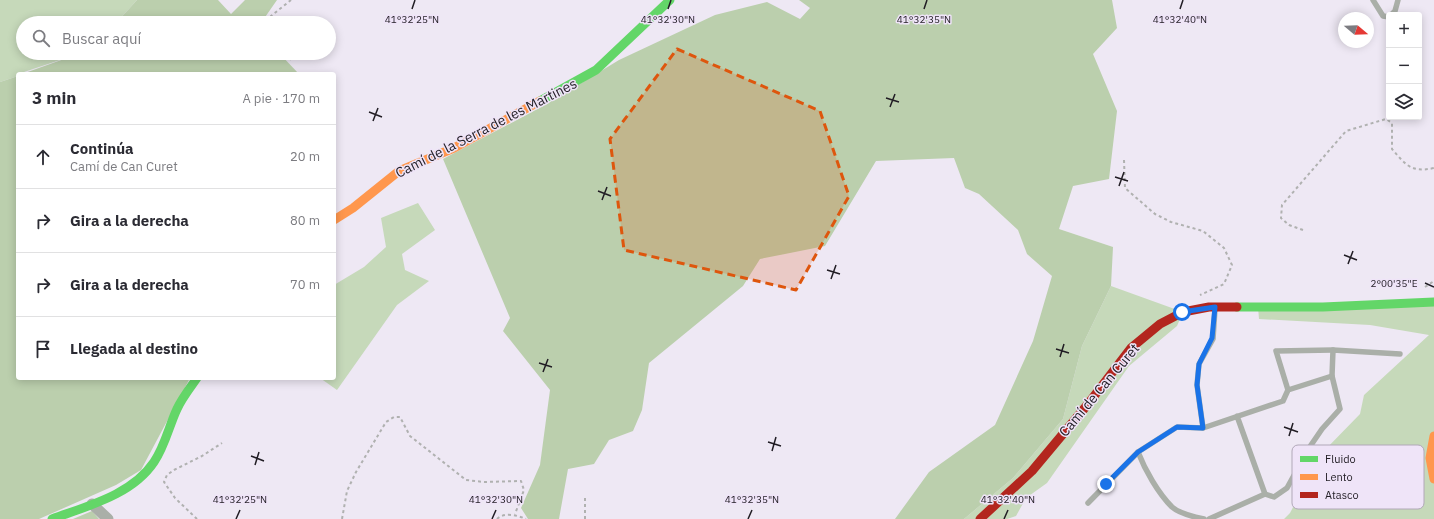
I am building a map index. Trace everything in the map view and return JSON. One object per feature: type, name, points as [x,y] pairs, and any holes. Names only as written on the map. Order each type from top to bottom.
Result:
[{"type":"street","name":"Camí de la Serra de les Martines","points":[[336,219],[353,208],[399,171],[454,148],[596,70],[670,0]]},
{"type":"street","name":"Camí de Can Curet","points":[[980,519],[1032,471],[1131,348],[1160,324],[1182,312],[1215,307],[1323,307],[1434,302]]},
{"type":"street","points":[[52,519],[106,498],[135,481],[146,472],[161,448],[175,413],[196,380]]},
{"type":"street","points":[[1434,436],[1430,446],[1430,462],[1434,479]]},
{"type":"street","points":[[92,504],[108,519]]},
{"type":"lane","points":[[1373,0],[1383,16],[1386,16]]},
{"type":"lane","points":[[1394,12],[1398,0]]},
{"type":"lane","points":[[1203,428],[1197,385],[1199,364],[1212,338],[1215,307]]},
{"type":"lane","points":[[1311,445],[1322,428],[1340,409],[1332,376],[1333,350]]},
{"type":"lane","points":[[1088,503],[1138,452],[1177,427],[1203,428],[1283,401],[1288,390],[1276,351],[1333,350],[1400,354]]},
{"type":"lane","points":[[1288,390],[1332,376]]},
{"type":"lane","points":[[1237,416],[1265,494]]},
{"type":"lane","points":[[1138,452],[1145,471],[1173,508],[1192,517],[1204,519]]},
{"type":"lane","points":[[1209,519],[1265,494],[1274,497],[1287,488],[1292,479]]},
{"type":"path","points":[[271,16],[291,0]]},
{"type":"path","points":[[1303,230],[1289,225],[1281,218],[1282,205],[1346,131],[1386,119],[1392,123],[1392,150],[1407,167],[1425,170],[1434,168]]},
{"type":"path","points":[[1124,160],[1125,188],[1155,214],[1171,222],[1203,231],[1224,248],[1232,265],[1224,284],[1195,297],[1190,310]]},
{"type":"path","points":[[1425,287],[1434,281]]},
{"type":"path","points":[[342,519],[347,491],[356,472],[386,422],[394,417],[400,417],[410,436],[466,480],[484,482],[521,481],[524,490],[516,514]]},
{"type":"path","points":[[197,519],[175,498],[164,482],[167,475],[174,470],[202,456],[222,443]]},
{"type":"path","points":[[585,495],[585,519]]},
{"type":"path","points":[[496,519],[499,516],[516,514],[526,519]]},
{"type":"highlighted area","points":[[677,49],[820,111],[849,196],[796,290],[624,250],[610,139]]},
{"type":"green space","points":[[0,0],[137,0],[122,16],[16,16],[16,60],[60,60],[24,72],[16,72],[16,77],[0,82]]},
{"type":"green space","points":[[137,0],[218,0],[231,14],[245,0],[277,0],[266,16],[122,16]]},
{"type":"green space","points":[[799,0],[1112,0],[1117,28],[1093,54],[1117,111],[1109,179],[1073,186],[1059,229],[1113,247],[1111,286],[1082,346],[1063,419],[1013,478],[964,519],[895,519],[929,472],[995,425],[1033,341],[1052,276],[1027,254],[1018,230],[979,194],[965,188],[954,158],[876,161],[825,246],[760,259],[743,286],[649,363],[642,410],[633,431],[609,440],[594,464],[568,469],[559,519],[528,519],[521,508],[540,465],[550,390],[503,331],[510,318],[443,159],[547,104],[619,60],[715,15],[767,2],[800,19],[810,8]]},
{"type":"green space","points":[[61,60],[286,60],[297,72],[28,72]]},
{"type":"green space","points":[[16,77],[16,380],[189,380],[141,470],[116,485],[39,519],[0,519],[0,82]]},
{"type":"green space","points":[[418,203],[435,230],[402,254],[405,270],[429,281],[397,305],[337,390],[323,380],[336,380],[336,284],[364,267],[386,247],[381,218]]},
{"type":"green space","points":[[1111,286],[1183,312],[1177,326],[1129,366],[1047,483],[1026,498],[1016,516],[1007,519],[964,519],[1013,478],[1063,419],[1082,346]]},
{"type":"green space","points":[[1434,305],[1434,519],[1284,519],[1292,509],[1424,509],[1424,445],[1330,445],[1360,414],[1364,395],[1429,335],[1370,325],[1259,319],[1258,307]]},
{"type":"green space","points":[[92,511],[99,519],[73,519]]},
{"type":"traffic: fast","points":[[540,101],[596,70],[670,0]]},
{"type":"traffic: fast","points":[[1237,307],[1323,307],[1434,302]]},
{"type":"traffic: fast","points":[[52,519],[108,498],[134,483],[145,473],[158,456],[179,405],[196,380]]},
{"type":"traffic: slow","points":[[336,219],[353,208],[399,171],[454,148],[540,101]]},
{"type":"traffic: slow","points":[[1434,436],[1430,458],[1434,479]]},
{"type":"traffic: jam","points":[[980,519],[1032,471],[1088,404],[1131,348],[1160,324],[1183,312],[1209,307],[1237,307]]},
{"type":"route","points":[[1106,484],[1138,452],[1177,427],[1203,428],[1197,385],[1199,364],[1212,338],[1215,307],[1182,312]]}]
